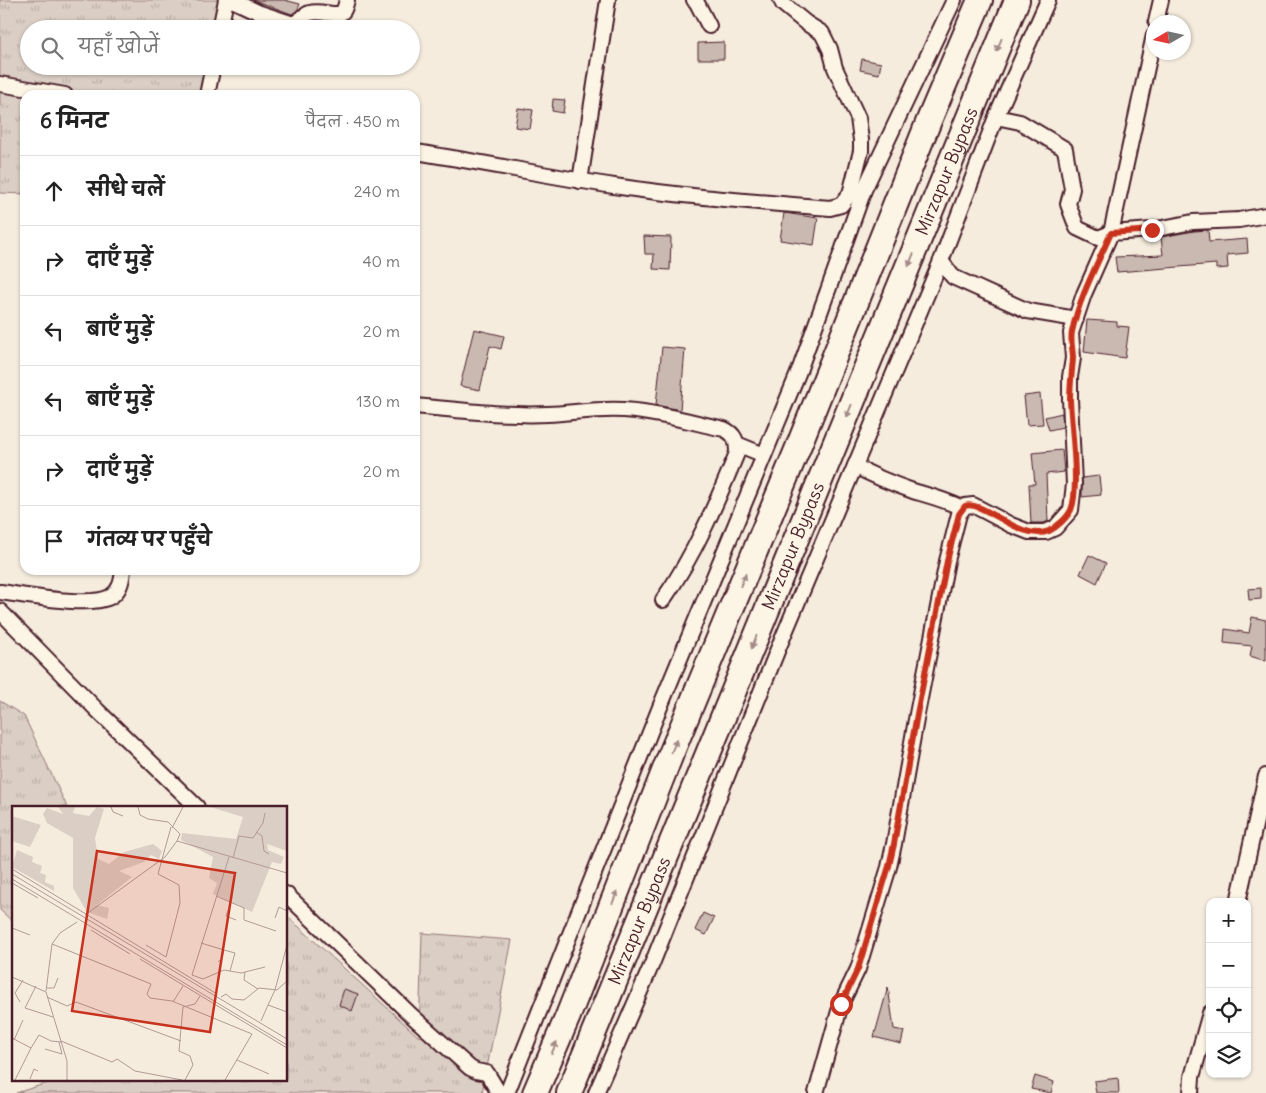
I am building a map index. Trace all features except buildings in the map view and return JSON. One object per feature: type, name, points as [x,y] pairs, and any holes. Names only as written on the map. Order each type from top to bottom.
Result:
[{"type":"highway","points":[[535,1093],[568,1016],[675,745],[801,441],[930,118],[980,0]]},
{"type":"highway","name":"Mirzapur Bypass","points":[[570,1093],[1017,0]]},
{"type":"street","points":[[222,20],[226,0]]},
{"type":"street","points":[[232,0],[281,20]]},
{"type":"street","points":[[300,20],[304,15],[312,12],[342,13],[347,0]]},
{"type":"street","points":[[580,181],[608,0]]},
{"type":"street","points":[[694,0],[709,26]]},
{"type":"street","points":[[420,153],[580,181],[709,198],[830,208],[841,205],[850,194],[861,151],[861,134],[858,118],[834,68],[830,49],[822,33],[806,23],[783,4],[781,0]]},
{"type":"street","points":[[507,1093],[660,707],[799,370],[864,190],[954,0]]},
{"type":"street","points":[[596,1093],[652,964],[778,649],[941,261],[996,117],[1048,0]]},
{"type":"street","points":[[1157,15],[1160,0]]},
{"type":"street","points":[[816,1093],[841,1004],[858,969],[891,859],[947,561],[962,508],[968,504],[973,504],[1028,532],[1046,532],[1055,528],[1071,510],[1074,484],[1070,399],[1070,377],[1073,358],[1071,334],[1084,294],[1111,233],[1149,60]]},
{"type":"street","points":[[208,90],[211,75]]},
{"type":"street","points":[[0,84],[35,90]]},
{"type":"street","points":[[996,117],[1020,122],[1065,149],[1072,189],[1068,204],[1077,228],[1098,238],[1111,233],[1152,230],[1192,222],[1239,220],[1266,215]]},
{"type":"street","points":[[941,261],[953,277],[1028,311],[1076,319]]},
{"type":"street","points":[[420,406],[511,414],[547,414],[605,409],[624,410],[724,429],[731,432],[737,444],[737,452],[717,503],[685,567],[663,600]]},
{"type":"street","points":[[737,444],[764,455]]},
{"type":"street","points":[[855,466],[868,473],[912,490],[949,501],[962,508]]},
{"type":"street","points":[[0,592],[77,601],[103,599],[118,589],[123,575]]},
{"type":"street","points":[[0,611],[98,711],[196,806]]},
{"type":"street","points":[[1239,898],[1266,776]]},
{"type":"street","points":[[288,896],[411,1015],[470,1068],[487,1073],[499,1093]]},
{"type":"street","points":[[1191,1093],[1192,1077],[1206,1027]]},
{"type":"green space","points":[[0,0],[226,0],[220,20],[20,20],[20,75],[205,75],[200,90],[20,90],[20,194],[0,193]]},
{"type":"green space","points":[[0,701],[24,716],[67,806],[12,806],[12,921],[0,910]]},
{"type":"green space","points":[[288,917],[419,1037],[422,933],[512,940],[482,1093],[16,1093],[57,1080],[288,1080]]},
{"type":"route","points":[[841,1004],[858,969],[889,866],[947,561],[959,514],[962,508],[968,504],[973,504],[1028,532],[1046,532],[1055,528],[1067,516],[1074,499],[1070,399],[1070,377],[1073,358],[1071,334],[1084,294],[1111,233],[1152,230]]}]
